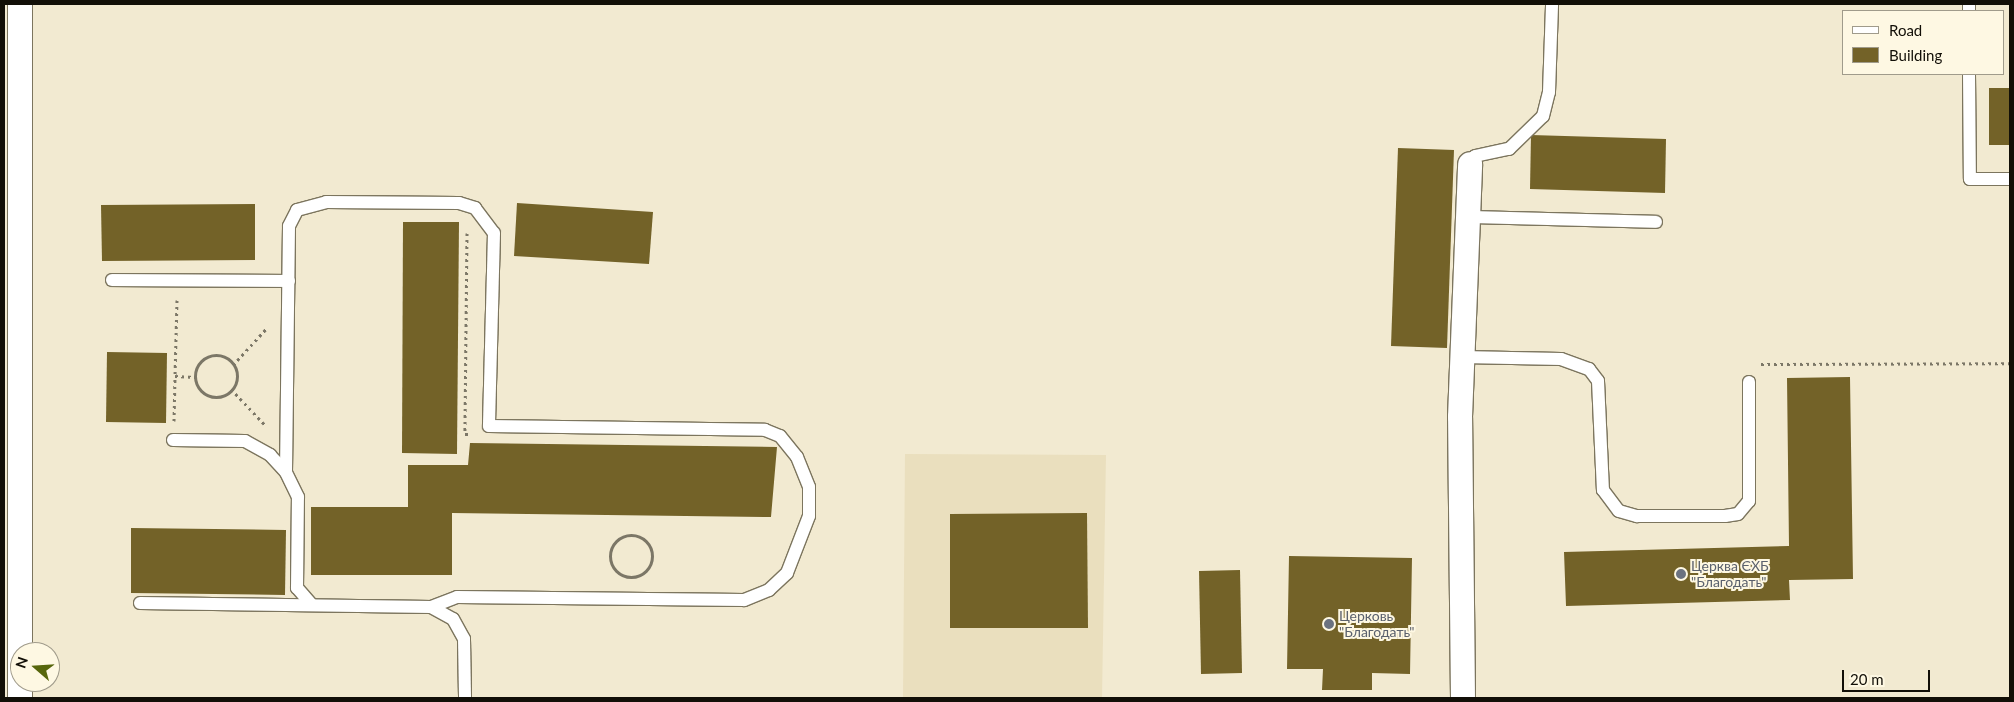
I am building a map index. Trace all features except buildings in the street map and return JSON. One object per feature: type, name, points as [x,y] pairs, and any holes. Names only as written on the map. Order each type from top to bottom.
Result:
[{"type":"street","points":[[20,4],[20,698]]},
{"type":"street","points":[[1463,698],[1462,356],[1470,164]]},
{"type":"lane","points":[[1470,164],[1475,156],[1509,149],[1542,116],[1549,92],[1552,4]]},
{"type":"lane","points":[[1969,75],[1970,179],[2010,179]]},
{"type":"lane","points":[[140,603],[431,607],[457,597],[744,600],[769,590],[787,573],[809,516],[809,487],[797,457],[780,436],[765,430],[489,426],[494,233],[475,208],[459,202],[326,202],[297,210],[289,226],[286,472]]},
{"type":"lane","points":[[1468,217],[1656,222]]},
{"type":"lane","points":[[112,280],[289,281]]},
{"type":"lane","points":[[1462,356],[1560,359],[1589,369],[1598,382],[1603,490],[1607,502],[1619,511],[1637,516],[1725,516],[1738,514],[1749,502],[1749,382]]},
{"type":"lane","points":[[173,440],[246,441],[270,455],[286,472],[298,496],[297,588],[312,605]]},
{"type":"lane","points":[[431,607],[453,619],[464,638],[465,698]]},
{"type":"path","points":[[467,226],[465,434],[475,434]]},
{"type":"path","points":[[233,365],[288,305]]},
{"type":"path","points":[[210,356],[223,356],[233,365],[236,377],[232,390],[219,396],[206,394],[195,376],[199,364],[210,356]]},
{"type":"path","points":[[1749,382],[1759,364],[2010,363]]},
{"type":"path","points":[[173,440],[174,376]]},
{"type":"path","points":[[232,390],[286,447]]},
{"type":"path","points":[[628,535],[647,542],[652,562],[643,574],[629,578],[615,571],[610,560],[616,541],[628,535]]},
{"type":"shaded area","points":[[905,454],[1106,455],[1102,698],[903,698]]},
{"type":"place","name":"Церква ЄХБ \"Благодать\"","points":[[1681,574]]},
{"type":"place","name":"Церковь \"Благодать\"","points":[[1329,624]]}]
